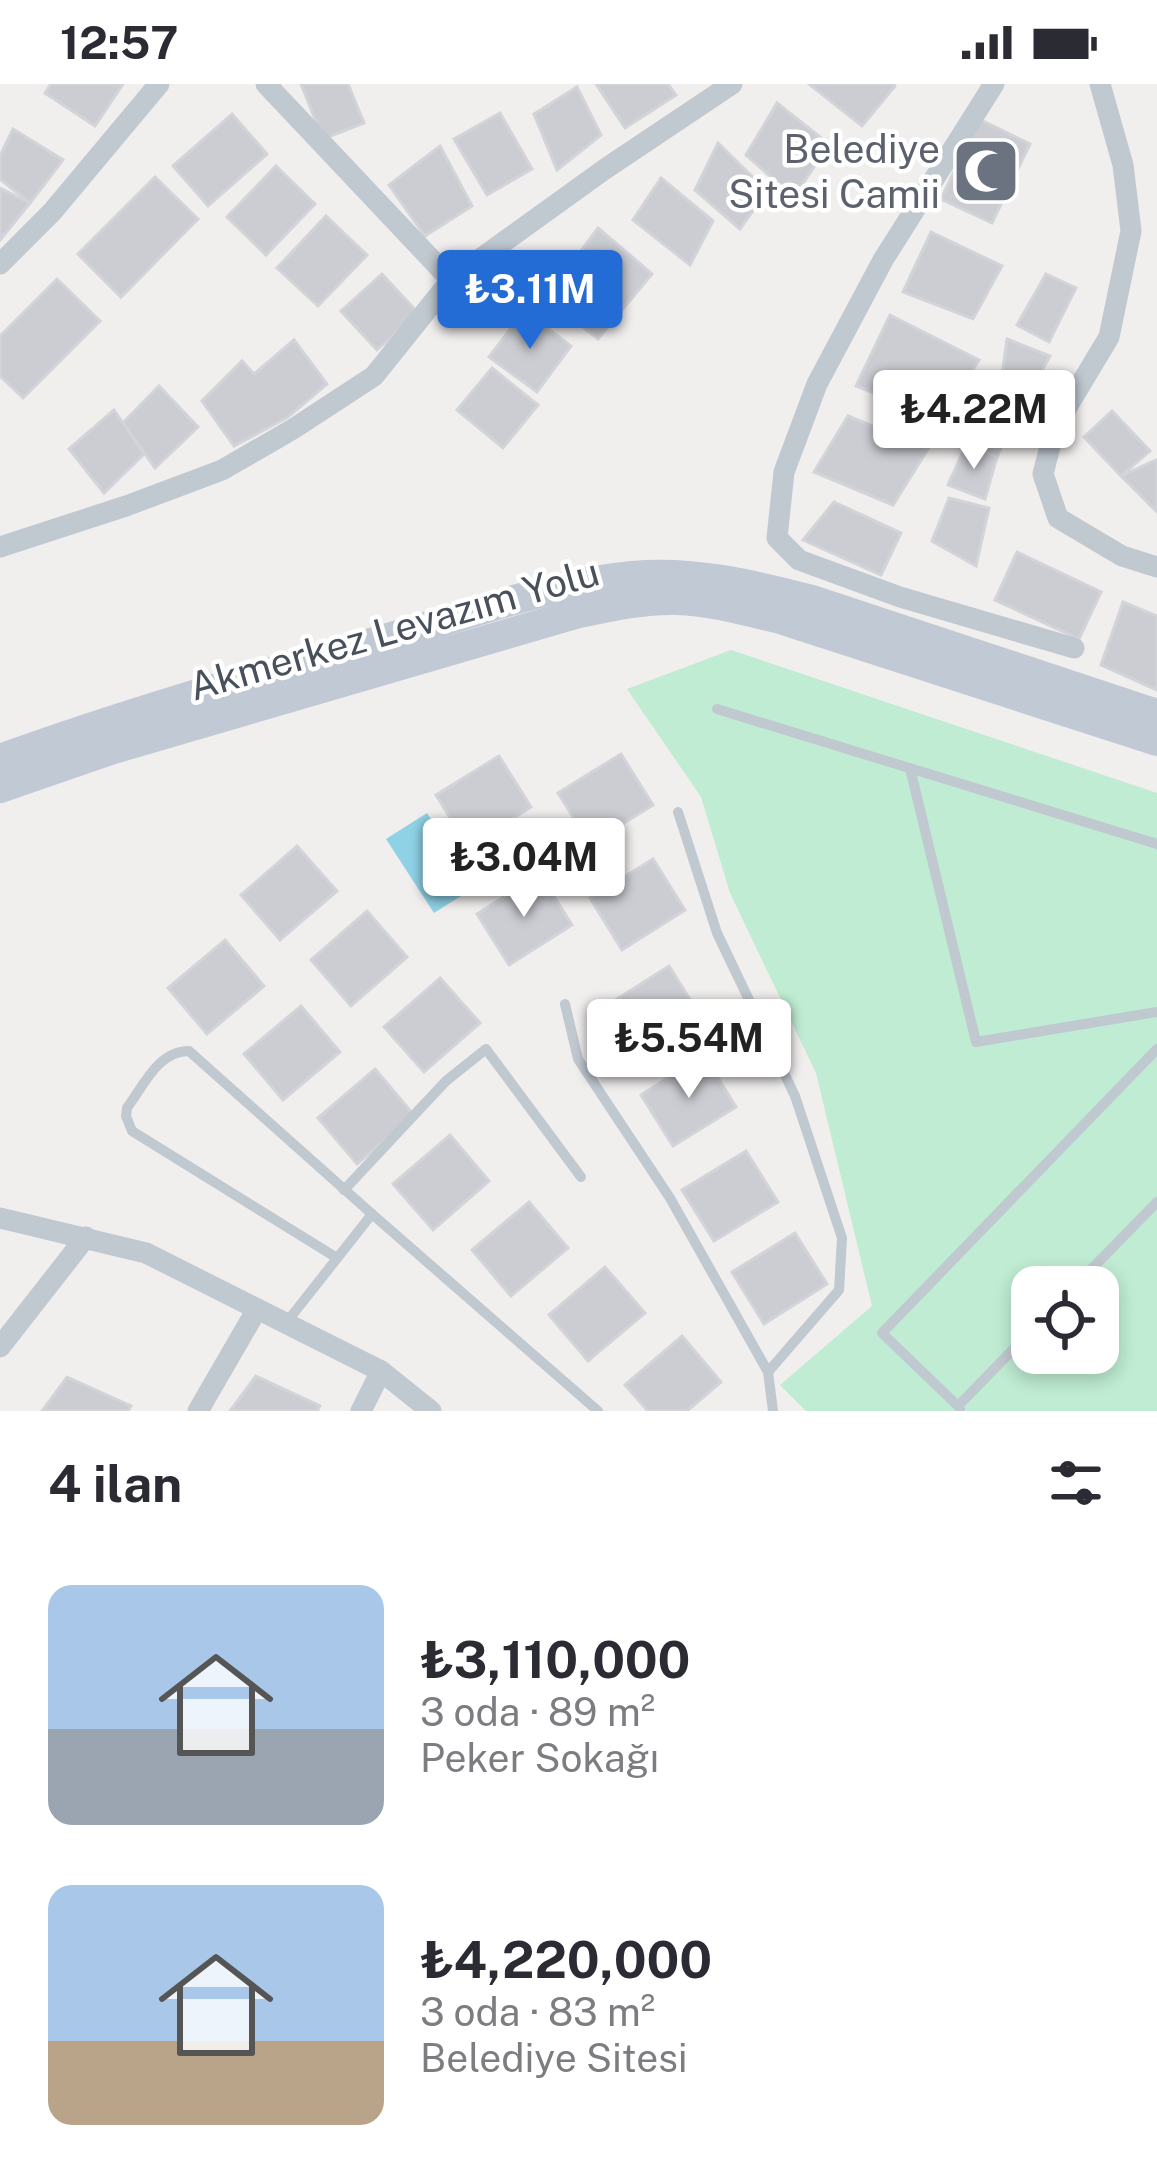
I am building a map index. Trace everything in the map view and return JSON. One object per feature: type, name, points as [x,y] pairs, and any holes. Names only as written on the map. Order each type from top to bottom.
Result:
[{"type":"main road","name":"Akmerkez Levazım Yolu","points":[[0,759],[378,641],[528,598],[633,575],[756,585],[1157,714]]},
{"type":"main road","name":"Akmerkez Levazım Yolu","points":[[0,788],[110,750],[574,614],[677,600],[780,619],[1157,741]]},
{"type":"street","points":[[0,265],[52,212],[158,84]]},
{"type":"street","points":[[266,84],[452,280]]},
{"type":"street","points":[[0,547],[222,470],[293,430],[374,376],[452,280],[732,84]]},
{"type":"street","points":[[994,84],[883,260],[817,384],[784,472],[777,538],[799,560],[900,597],[1074,648]]},
{"type":"street","points":[[1100,84],[1123,165],[1130,231],[1109,337],[1054,427],[1043,474],[1058,518],[1122,556],[1157,568]]},
{"type":"street","points":[[0,1218],[146,1253],[380,1371],[431,1411]]},
{"type":"street","points":[[0,1347],[86,1237]]},
{"type":"street","points":[[198,1411],[257,1309]]},
{"type":"street","points":[[361,1411],[380,1371]]},
{"type":"lane","points":[[717,709],[1157,844]]},
{"type":"lane","points":[[910,768],[976,1042],[1157,1012]]},
{"type":"lane","points":[[677,812],[717,932],[795,1096],[842,1238],[838,1290],[768,1372]]},
{"type":"lane","points":[[565,1004],[578,1059],[670,1198],[768,1372],[773,1411]]},
{"type":"lane","points":[[1011,1353],[960,1408],[882,1333],[1157,1048]]},
{"type":"lane","points":[[344,1190],[446,1082],[486,1049],[581,1178]]},
{"type":"lane","points":[[337,1258],[138,1137],[128,1124],[127,1108],[162,1059],[189,1051],[598,1411]]},
{"type":"lane","points":[[1095,1266],[1157,1202]]},
{"type":"lane","points":[[286,1324],[372,1214]]},
{"type":"green space","points":[[731,650],[1157,793],[1157,1411],[806,1411],[780,1385],[872,1306],[816,1073],[730,893],[701,797],[627,689]]},
{"type":"water","points":[[427,813],[475,887],[434,913],[386,839]]},
{"type":"building","points":[[51,84],[123,84],[95,126],[45,93]]},
{"type":"building","points":[[301,84],[348,84],[364,123],[323,139]]},
{"type":"building","points":[[596,84],[668,84],[676,95],[625,128]]},
{"type":"building","points":[[809,84],[894,84],[895,86],[862,126]]},
{"type":"building","points":[[577,87],[601,135],[557,170],[534,114]]},
{"type":"building","points":[[777,103],[829,144],[794,197],[746,155]]},
{"type":"building","points":[[500,113],[532,169],[487,195],[454,139]]},
{"type":"building","points":[[232,114],[267,154],[208,206],[173,166]]},
{"type":"building","name":"Belediye Sitesi Camii","points":[[979,119],[1030,144],[992,223],[941,199]]},
{"type":"building","points":[[13,129],[63,160],[30,203],[0,179],[0,156]]},
{"type":"building","points":[[718,143],[767,191],[740,229],[695,190]]},
{"type":"building","points":[[440,146],[472,206],[425,236],[389,185]]},
{"type":"building","points":[[276,166],[315,204],[266,255],[227,217]]},
{"type":"building","points":[[155,177],[198,219],[121,297],[78,254]]},
{"type":"building","points":[[661,178],[713,221],[690,265],[633,220]]},
{"type":"building","points":[[0,188],[30,203],[0,240]]},
{"type":"building","points":[[326,216],[367,255],[318,306],[277,268]]},
{"type":"building","points":[[598,228],[652,274],[598,339],[546,298]]},
{"type":"building","points":[[931,232],[1002,266],[973,319],[903,292]]},
{"type":"building","points":[[382,274],[418,313],[377,350],[341,311]]},
{"type":"building","points":[[1046,274],[1076,288],[1049,342],[1017,325]]},
{"type":"building","points":[[57,279],[100,321],[23,398],[0,376],[0,336]]},
{"type":"building","points":[[524,311],[571,346],[537,392],[489,357]]},
{"type":"building","points":[[890,315],[979,360],[941,420],[856,386]]},
{"type":"building","points":[[1007,339],[1050,356],[1029,394],[1001,382]]},
{"type":"building","points":[[294,340],[327,384],[288,417],[234,446],[202,401],[242,361],[254,374]]},
{"type":"building","points":[[492,368],[538,405],[503,448],[457,410]]},
{"type":"building","points":[[159,386],[198,427],[155,468],[123,423]]},
{"type":"building","points":[[990,392],[1019,407],[997,457],[957,438]]},
{"type":"building","points":[[114,410],[144,454],[104,493],[69,449]]},
{"type":"building","points":[[1112,411],[1150,451],[1121,476],[1084,437]]},
{"type":"building","points":[[848,416],[928,449],[893,505],[814,472]]},
{"type":"building","points":[[967,443],[997,457],[985,499],[948,485]]},
{"type":"building","points":[[1157,462],[1157,512],[1121,476]]},
{"type":"building","points":[[949,498],[989,508],[976,566],[932,541]]},
{"type":"building","points":[[834,502],[901,533],[881,575],[803,540]]},
{"type":"building","points":[[1017,552],[1101,592],[1079,639],[995,600]]},
{"type":"building","points":[[1123,602],[1157,616],[1157,690],[1101,665]]},
{"type":"building","points":[[621,754],[653,805],[590,844],[558,793]]},
{"type":"building","points":[[499,756],[531,807],[468,847],[436,795]]},
{"type":"building","points":[[297,846],[337,891],[280,940],[241,895]]},
{"type":"building","points":[[653,859],[685,910],[622,950],[590,898]]},
{"type":"building","points":[[540,874],[572,925],[509,965],[477,914]]},
{"type":"building","points":[[367,911],[407,957],[351,1006],[311,960]]},
{"type":"building","points":[[225,940],[264,986],[207,1034],[168,988]]},
{"type":"building","points":[[669,966],[701,1017],[638,1057],[606,1006]]},
{"type":"building","points":[[440,978],[480,1023],[424,1072],[384,1027]]},
{"type":"building","points":[[301,1006],[340,1052],[283,1100],[244,1054]]},
{"type":"building","points":[[704,1055],[736,1107],[673,1146],[641,1095]]},
{"type":"building","points":[[375,1069],[414,1115],[357,1164],[318,1118]]},
{"type":"building","points":[[450,1135],[489,1181],[433,1230],[393,1184]]},
{"type":"building","points":[[746,1151],[778,1202],[714,1241],[682,1190]]},
{"type":"building","points":[[529,1202],[568,1248],[511,1296],[472,1250]]},
{"type":"building","points":[[795,1233],[827,1284],[764,1324],[732,1272]]},
{"type":"building","points":[[605,1267],[645,1313],[588,1361],[549,1315]]},
{"type":"building","points":[[682,1336],[721,1382],[687,1411],[648,1411],[625,1385]]},
{"type":"building","points":[[256,1376],[320,1406],[317,1411],[230,1411]]},
{"type":"building","points":[[67,1377],[131,1406],[128,1411],[42,1411]]},
{"type":"place","name":"Belediye Sitesi Camii","points":[[986,171]]}]
